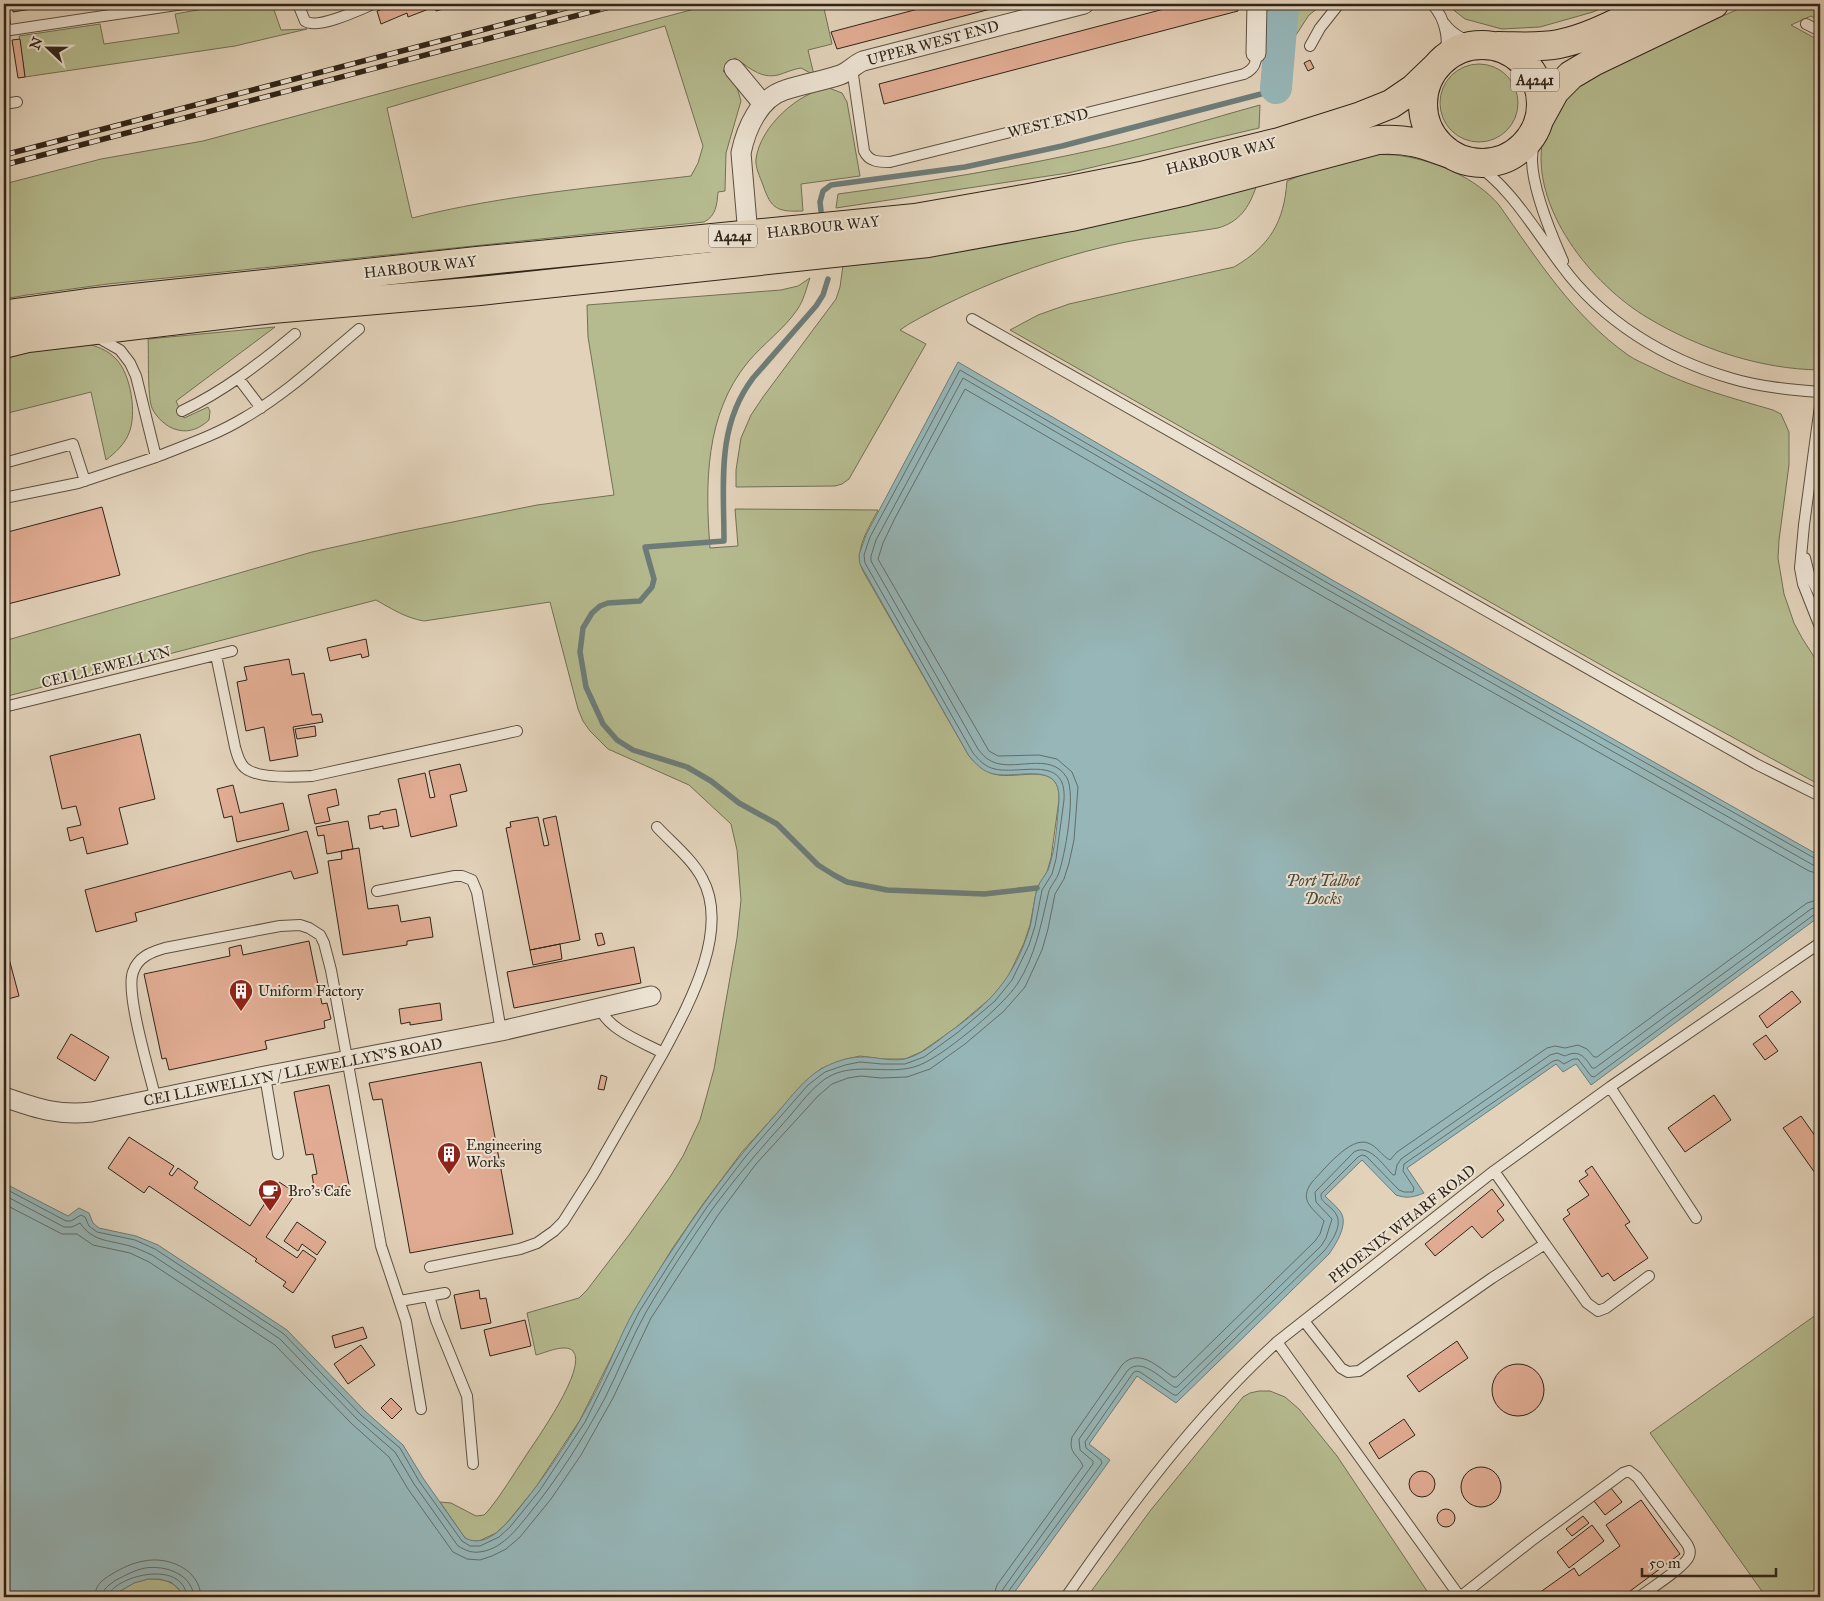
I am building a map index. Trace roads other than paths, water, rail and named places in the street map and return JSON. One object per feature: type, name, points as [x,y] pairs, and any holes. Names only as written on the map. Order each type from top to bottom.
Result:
[{"type":"main road","name":"A4241","points":[[1439,64],[1449,56],[1472,46],[1544,46],[1561,44],[1591,34],[1656,4]]},
{"type":"main road","name":"A4241","points":[[1461,158],[1492,162],[1514,154],[1529,140],[1555,91],[1571,76],[1593,62],[1714,4]]},
{"type":"main road","name":"A4241","points":[[1486,46],[1500,48],[1511,53],[1530,70],[1537,83],[1540,97],[1538,122]]},
{"type":"main road","points":[[1439,64],[1429,79],[1424,94],[1424,114],[1429,130],[1438,143],[1461,158]]},
{"type":"main road","name":"HARBOUR WAY","points":[[4,316],[87,303],[476,261],[915,218],[1029,198],[1159,172],[1280,142],[1362,116],[1391,104],[1413,89],[1439,64]]},
{"type":"main road","name":"HARBOUR WAY","points":[[4,344],[28,338],[272,310],[480,290],[928,242],[1071,217],[1176,193],[1378,140],[1419,142],[1461,158]]},
{"type":"street","name":"UPPER WEST END","points":[[763,104],[783,90],[847,71],[863,61],[1084,4]]},
{"type":"street","name":"WEST END","points":[[1256,53],[1257,4]]},
{"type":"street","points":[[734,69],[763,104],[750,125],[741,153],[748,235]]},
{"type":"street","name":"CEI LLEWELLYN / LLEWELLYN'S ROAD","points":[[4,1097],[39,1109],[63,1114],[92,1112],[501,1030],[651,996]]},
{"type":"lane","points":[[4,16],[5,31],[183,4]]},
{"type":"lane","points":[[298,4],[305,21],[314,24],[344,16],[373,4]]},
{"type":"lane","points":[[1310,46],[1320,28],[1339,4]]},
{"type":"lane","points":[[1432,4],[1452,33],[1486,46]]},
{"type":"lane","points":[[1439,64],[1446,50],[1446,37],[1442,19]]},
{"type":"lane","points":[[1806,24],[1820,31]]},
{"type":"lane","name":"WEST END","points":[[847,71],[866,156],[873,160],[890,162],[1236,76],[1249,72],[1256,61],[1256,53]]},
{"type":"lane","points":[[4,104],[17,102]]},
{"type":"lane","points":[[1538,122],[1532,162],[1544,211],[1568,274]]},
{"type":"lane","points":[[1461,158],[1486,170],[1509,195],[1582,292],[1624,328],[1644,341],[1696,366],[1730,378],[1782,388],[1820,392]]},
{"type":"lane","points":[[972,319],[1756,764],[1820,796]]},
{"type":"lane","points":[[4,498],[85,481],[156,457],[224,429],[261,408],[359,329]]},
{"type":"lane","points":[[85,332],[115,347],[130,363],[136,376],[156,457]]},
{"type":"lane","points":[[182,411],[209,398],[239,379],[295,334]]},
{"type":"lane","points":[[239,379],[261,408]]},
{"type":"lane","points":[[1820,406],[1800,568],[1803,584],[1820,627]]},
{"type":"lane","points":[[4,463],[73,444],[85,481]]},
{"type":"lane","points":[[1804,525],[1803,548],[1807,568],[1820,596]]},
{"type":"lane","name":"CEI LLEWELLYN","points":[[4,707],[232,651]]},
{"type":"lane","points":[[216,655],[239,760],[245,767],[259,773],[295,777],[312,776],[517,732]]},
{"type":"lane","points":[[430,1267],[520,1249],[537,1243],[554,1232],[563,1222],[594,1175],[663,1053],[695,987],[706,956],[712,930],[712,908],[707,888],[696,868],[657,827]]},
{"type":"lane","points":[[377,890],[455,876],[462,876],[472,880],[477,892],[501,1030]]},
{"type":"lane","points":[[156,1100],[132,999],[131,979],[136,966],[144,956],[165,948],[280,926],[300,925],[315,930],[324,943],[331,970],[381,1246],[400,1301],[410,1339],[421,1409]]},
{"type":"lane","name":"PHOENIX WHARF ROAD","points":[[1066,1597],[1122,1517],[1189,1433],[1252,1365],[1277,1342],[1494,1171],[1610,1087],[1820,943]]},
{"type":"lane","points":[[591,1010],[603,1016],[613,1026],[663,1053]]},
{"type":"lane","points":[[265,1076],[278,1154]]},
{"type":"lane","points":[[1610,1087],[1696,1218]]},
{"type":"lane","points":[[1494,1171],[1588,1303],[1598,1311],[1606,1308],[1649,1276]]},
{"type":"lane","points":[[1304,1321],[1342,1368],[1348,1372],[1358,1372],[1492,1278],[1545,1244]]},
{"type":"lane","points":[[400,1301],[445,1293]]},
{"type":"lane","points":[[429,1296],[436,1320],[467,1396],[473,1464]]},
{"type":"lane","points":[[1277,1342],[1460,1597],[1554,1524],[1623,1473],[1629,1471],[1637,1477],[1687,1544],[1690,1551],[1690,1555],[1685,1562],[1639,1597]]},
{"type":"water","points":[[1269,4],[1296,4],[1293,49],[1267,48]]},
{"type":"water","name":"Port Talbot Docks","points":[[958,362],[1334,581],[1820,856],[1820,916],[1591,1085],[1576,1064],[1563,1072],[1556,1064],[1407,1168],[1424,1193],[1410,1197],[1396,1195],[1362,1160],[1325,1196],[1339,1210],[1343,1220],[1341,1232],[1329,1254],[1176,1403],[1137,1376],[1089,1444],[1110,1460],[1011,1597],[183,1597],[179,1589],[171,1582],[148,1579],[134,1583],[110,1597],[4,1597],[4,1183],[68,1216],[79,1208],[89,1213],[93,1223],[99,1228],[136,1236],[158,1245],[287,1330],[365,1411],[403,1445],[423,1478],[465,1538],[473,1541],[482,1540],[504,1526],[552,1465],[588,1406],[630,1319],[662,1265],[726,1174],[798,1089],[821,1069],[845,1059],[865,1057],[899,1060],[917,1055],[963,1022],[999,988],[1009,975],[1024,945],[1030,927],[1037,891],[1051,862],[1057,826],[1058,788],[1053,780],[1046,776],[990,773],[980,767],[969,756],[860,564],[859,555],[866,535]]},
{"type":"waterway","points":[[1276,88],[1283,4]]},
{"type":"waterway","points":[[821,211],[820,202],[823,191],[831,185],[965,167],[1062,146],[1261,94],[1276,88]]},
{"type":"waterway","points":[[828,279],[823,295],[816,306],[753,378],[741,397],[733,416],[728,436],[723,477],[724,541],[645,547],[654,579],[652,587],[640,601],[608,603],[600,606],[592,613],[583,628],[580,652],[586,687],[603,724],[617,740],[633,750],[687,767],[711,781],[739,803],[777,824],[818,865],[847,882],[887,890],[984,894],[1037,888]]},
{"type":"railway","points":[[4,155],[581,4]]},
{"type":"railway","points":[[4,165],[621,4]]},
{"type":"place","name":"Uniform Factory","points":[[241,1012]]},
{"type":"place","name":"Engineering Works","points":[[449,1175]]},
{"type":"place","name":"Bro's Cafe","points":[[270,1212]]}]
